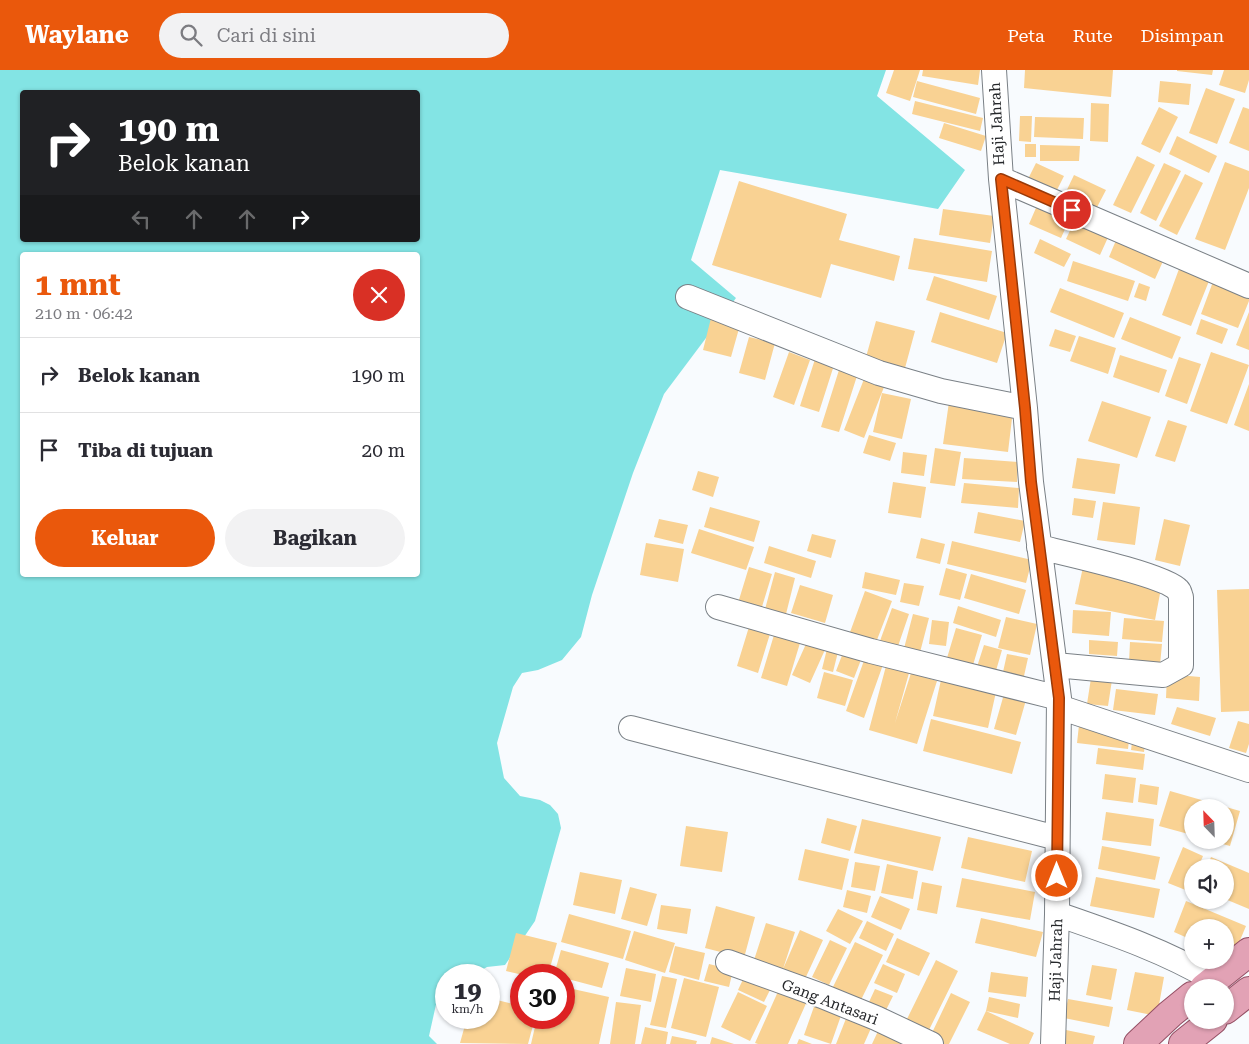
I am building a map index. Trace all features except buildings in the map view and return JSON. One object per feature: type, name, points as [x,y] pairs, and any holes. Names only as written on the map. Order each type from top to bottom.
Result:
[{"type":"main road","points":[[1215,979],[1249,952]]},
{"type":"main road","points":[[1234,1003],[1249,991]]},
{"type":"main road","points":[[1138,1044],[1184,1003]]},
{"type":"main road","points":[[1183,1044],[1202,1029]]},
{"type":"street","name":"Haji Jahrah","points":[[994,70],[1001,179],[1031,482],[1059,703],[1057,914],[1053,1044]]},
{"type":"street","points":[[1001,179],[1249,286]]},
{"type":"street","points":[[688,296],[879,373],[941,391],[1025,408]]},
{"type":"street","points":[[1039,547],[1110,564],[1165,582],[1178,590],[1181,597],[1182,664],[1174,670],[1163,675],[1055,665]]},
{"type":"street","points":[[718,607],[1059,703],[1249,770]]},
{"type":"street","points":[[631,728],[1057,838]]},
{"type":"street","points":[[1057,914],[1128,939],[1183,962],[1203,979]]},
{"type":"street","name":"Gang Antasari","points":[[728,962],[822,996],[876,1018],[931,1044]]},
{"type":"water","points":[[0,70],[886,70],[877,96],[965,170],[938,209],[720,170],[691,260],[736,298],[664,394],[633,473],[592,595],[581,637],[562,660],[538,670],[522,673],[513,687],[497,743],[504,778],[520,796],[540,800],[550,805],[558,814],[561,828],[535,921],[505,965],[435,964],[435,1009],[429,1036],[437,1044],[0,1044]]},
{"type":"route","points":[[1057,876],[1059,698],[1031,482],[1001,179],[1072,210]]}]
